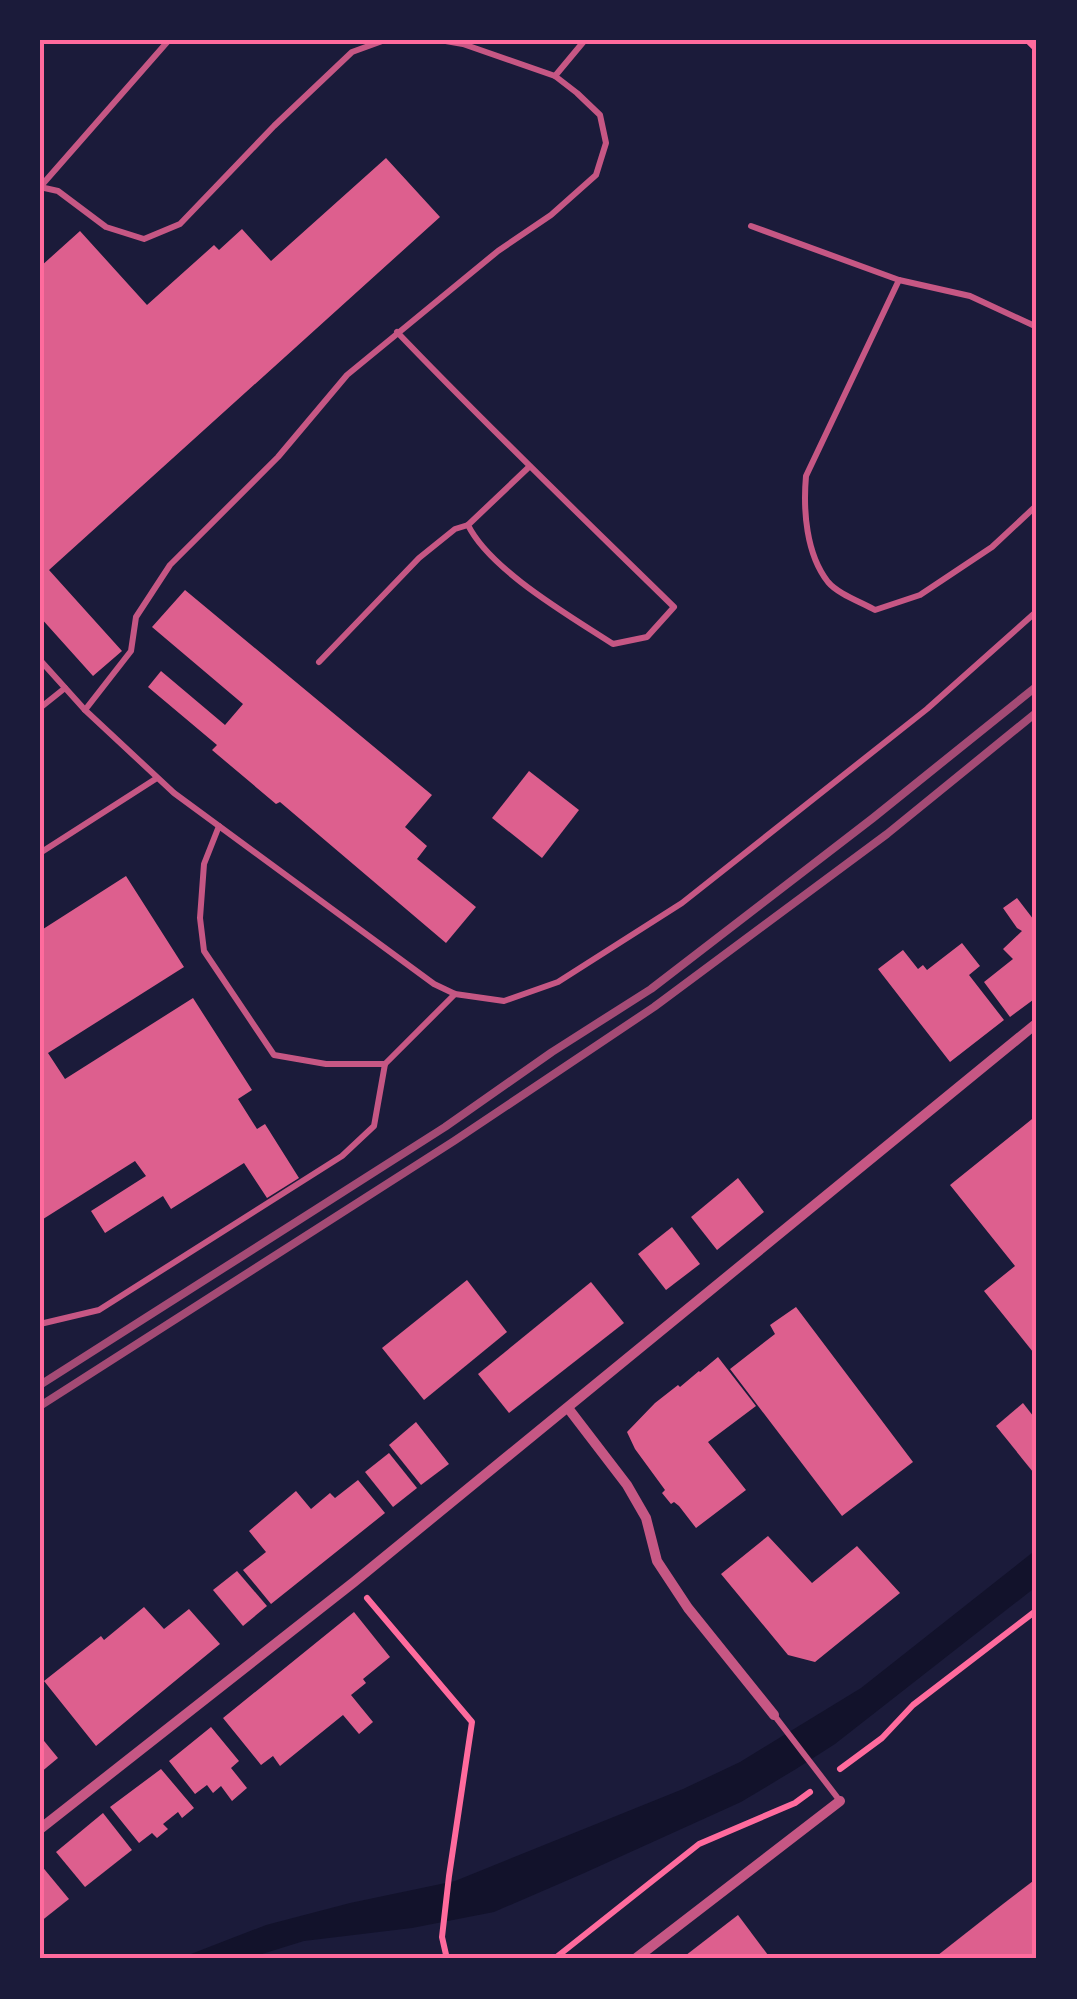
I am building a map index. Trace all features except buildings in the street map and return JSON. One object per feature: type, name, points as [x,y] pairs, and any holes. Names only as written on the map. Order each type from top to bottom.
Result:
[{"type":"street","points":[[40,1829],[354,1582],[1037,1023]]},
{"type":"street","points":[[568,1408],[646,1518],[657,1561],[688,1608],[774,1715]]},
{"type":"street","points":[[635,1959],[840,1802]]},
{"type":"lane","points":[[169,40],[41,186],[58,190],[106,227],[144,239],[180,224],[352,52],[385,40]]},
{"type":"lane","points":[[85,710],[131,651],[136,617],[170,565],[278,457],[347,374],[596,175],[606,143],[600,115],[577,93],[554,76],[463,44],[440,40]]},
{"type":"lane","points":[[554,76],[586,40]]},
{"type":"lane","points":[[751,226],[898,280],[970,296],[1037,327]]},
{"type":"lane","points":[[898,280],[806,476],[803,506],[814,554],[829,584],[875,610],[920,595],[992,547],[1037,505]]},
{"type":"lane","points":[[397,332],[674,607],[647,637],[613,644],[539,596],[476,543],[468,525]]},
{"type":"lane","points":[[319,662],[419,558],[455,529],[468,525],[530,466]]},
{"type":"lane","points":[[40,660],[85,710],[174,794],[434,984],[454,994],[504,1001],[558,982],[682,903],[927,709],[1037,611]]},
{"type":"lane","points":[[40,708],[65,688]]},
{"type":"lane","points":[[40,852],[157,778]]},
{"type":"lane","points":[[218,826],[204,864],[200,918],[204,951],[274,1055],[326,1064],[385,1064]]},
{"type":"lane","points":[[40,1324],[99,1310],[342,1156],[374,1126],[385,1064],[454,994]]},
{"type":"lane","points":[[774,1715],[840,1802]]},
{"type":"path","points":[[1028,40],[1037,50]]},
{"type":"path","points":[[354,1582],[472,1722],[442,1937],[447,1959]]},
{"type":"path","points":[[554,1959],[699,1844],[796,1803],[882,1738],[913,1706],[1037,1610]]},
{"type":"shaded area","points":[[1037,1549],[1037,1586],[835,1744],[741,1802],[494,1912],[412,1928],[304,1941],[246,1959],[178,1959],[266,1925],[455,1881],[740,1762],[861,1688]]},
{"type":"railway","points":[[40,1385],[445,1127],[651,989],[1037,686]]},
{"type":"railway","points":[[40,1406],[454,1141],[654,1007],[887,834],[1037,712]]}]
